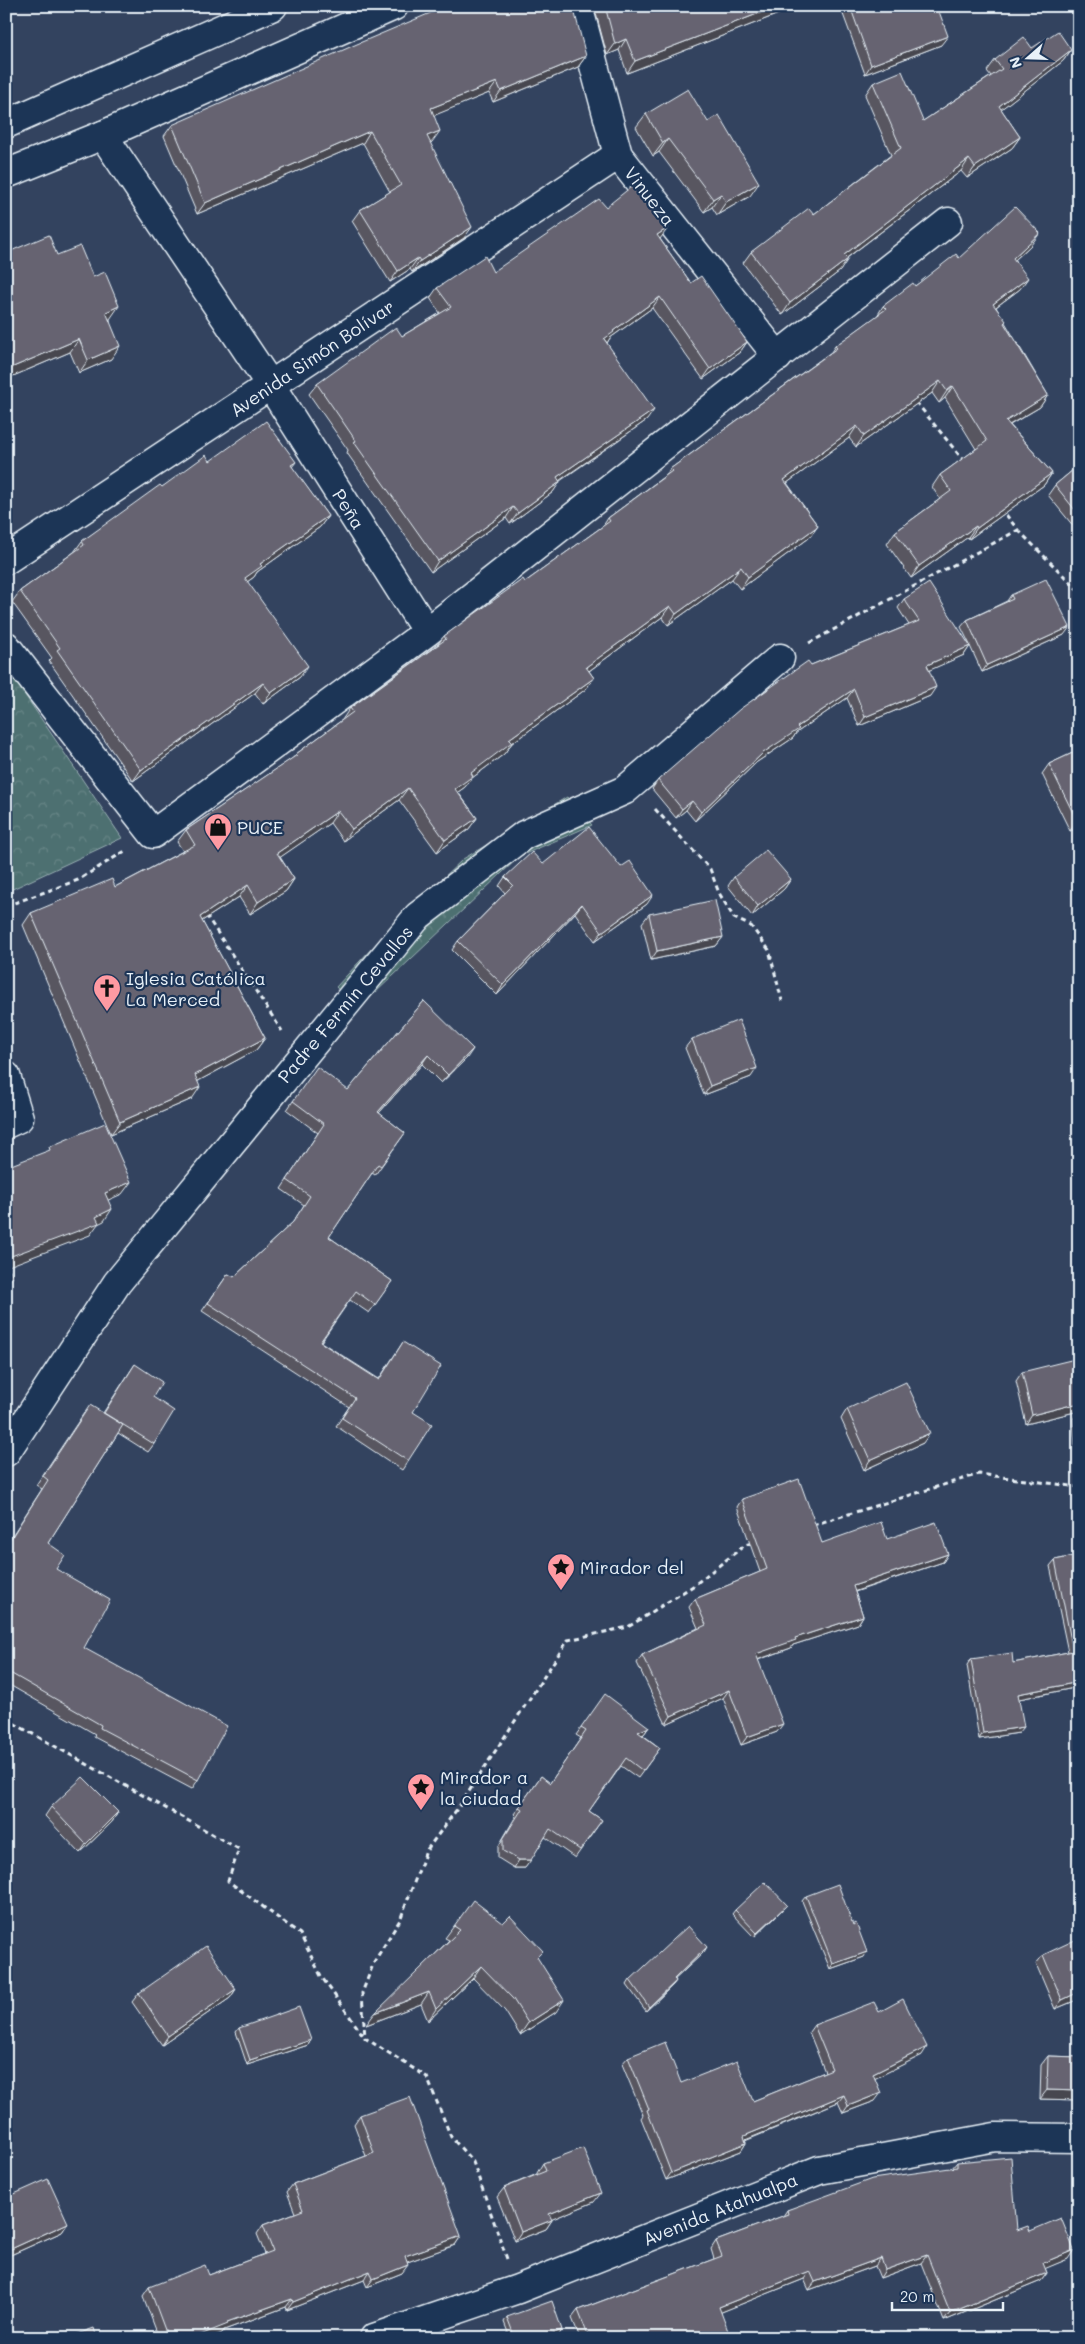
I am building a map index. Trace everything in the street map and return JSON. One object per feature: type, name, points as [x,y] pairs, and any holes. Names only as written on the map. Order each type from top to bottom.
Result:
[{"type":"street","points":[[6,124],[273,6]]},
{"type":"street","points":[[6,174],[103,134],[394,6]]},
{"type":"street","name":"Vinueza","points":[[578,6],[618,155],[778,357]]},
{"type":"street","name":"Peña","points":[[103,134],[271,386],[426,632]]},
{"type":"street","name":"Avenida Simón Bolívar","points":[[6,560],[618,155]]},
{"type":"street","points":[[6,646],[153,834],[426,632],[948,222]]},
{"type":"street","name":"Padre Fermín Cevallos","points":[[6,1452],[117,1283],[418,916],[524,835],[625,790],[780,658]]},
{"type":"street","points":[[7,1081],[13,1121]]},
{"type":"street","name":"Avenida Atahualpa","points":[[374,2338],[518,2289],[819,2170],[995,2137],[1079,2138]]},
{"type":"path","points":[[914,399],[969,468]]},
{"type":"path","points":[[1000,507],[1018,530],[1079,591]]},
{"type":"path","points":[[780,658],[1018,530]]},
{"type":"path","points":[[625,790],[652,806],[710,869],[719,893],[734,918],[752,926],[769,950],[782,1001]]},
{"type":"path","points":[[6,906],[78,880],[153,834]]},
{"type":"path","points":[[204,911],[300,1058]]},
{"type":"path","points":[[807,1527],[979,1474],[1079,1488]]},
{"type":"path","points":[[366,2038],[362,1994],[374,1962],[400,1920],[426,1852],[460,1805],[568,1640],[628,1627],[693,1586],[745,1545],[754,1542]]},
{"type":"path","points":[[6,1719],[239,1849],[228,1881],[300,1934],[321,1976],[366,2038],[427,2077],[451,2137],[473,2162],[518,2289]]},
{"type":"green space","points":[[6,667],[122,838],[6,892]]},
{"type":"green space","points":[[567,797],[592,825],[520,856],[357,1010],[336,987],[384,935],[463,859]]},
{"type":"building","points":[[447,6],[573,6],[586,56],[501,91],[497,82],[431,108],[440,131],[427,136],[472,227],[420,261],[418,258],[398,271],[360,210],[401,185],[370,131],[205,203],[172,125]]},
{"type":"building","points":[[605,6],[778,6],[635,61],[626,39],[615,44]]},
{"type":"building","points":[[850,6],[937,6],[948,36],[871,65]]},
{"type":"building","points":[[1058,31],[1071,50],[999,106],[1020,137],[975,167],[969,159],[844,255],[848,259],[790,303],[751,252],[809,208],[814,214],[901,148],[873,83],[902,71],[923,121],[1002,69],[995,60],[1024,37],[1032,48]]},
{"type":"building","points":[[688,89],[708,122],[719,115],[759,183],[726,202],[721,194],[713,199],[668,139],[663,143],[646,114]]},
{"type":"building","points":[[636,183],[668,228],[657,235],[691,283],[701,276],[747,342],[710,369],[660,297],[604,339],[654,410],[557,477],[560,482],[518,513],[513,507],[438,561],[354,442],[356,441],[317,384],[396,327],[402,336],[451,307],[437,288],[485,256],[493,272],[599,199],[606,207]]},
{"type":"building","points":[[1015,207],[1040,233],[1013,258],[1028,278],[993,304],[1006,321],[1004,323],[1048,395],[1006,421],[1052,473],[977,528],[976,526],[919,566],[895,532],[951,491],[940,475],[987,441],[953,386],[947,391],[940,381],[864,436],[857,426],[784,480],[818,526],[748,577],[741,567],[676,614],[670,606],[586,667],[594,678],[509,739],[512,742],[471,773],[473,776],[455,789],[477,818],[445,840],[408,788],[352,829],[338,811],[277,853],[294,879],[258,902],[248,885],[200,917],[265,1038],[195,1075],[200,1087],[120,1122],[31,913],[112,879],[115,887],[195,845],[186,830],[297,755],[353,712],[350,708],[446,639],[444,636],[523,579],[525,582],[610,521],[608,518],[672,471],[670,469],[837,348],[835,346],[886,309],[883,306],[913,283],[915,286],[956,254],[959,258]]},
{"type":"building","points":[[49,235],[57,255],[80,246],[93,277],[105,272],[119,306],[106,312],[120,346],[88,360],[79,339],[6,370],[6,253]]},
{"type":"building","points":[[266,421],[296,462],[291,465],[328,516],[260,564],[262,566],[245,578],[308,666],[271,693],[263,683],[141,770],[57,650],[60,648],[20,591],[84,545],[82,541],[160,485],[162,487],[206,455],[210,461]]},
{"type":"building","points":[[1079,465],[1079,515],[1055,485]]},
{"type":"building","points":[[1046,579],[1070,627],[987,665],[967,620],[1013,599],[1011,595]]},
{"type":"building","points":[[929,583],[970,646],[927,665],[936,687],[865,717],[854,689],[797,727],[799,729],[763,753],[701,812],[692,801],[682,809],[658,780],[740,709],[808,661],[811,665],[919,621],[904,599]]},
{"type":"building","points":[[1079,750],[1079,821],[1077,821],[1049,764]]},
{"type":"building","points":[[589,827],[621,867],[630,861],[653,895],[602,932],[582,904],[503,985],[458,941],[513,885],[505,877],[532,852],[543,864]]},
{"type":"building","points":[[766,850],[791,879],[758,906],[734,877]]},
{"type":"building","points":[[715,900],[723,937],[657,951],[649,914]]},
{"type":"building","points":[[424,1001],[473,1049],[448,1075],[428,1055],[378,1112],[405,1133],[381,1166],[378,1164],[329,1237],[392,1281],[375,1305],[356,1291],[320,1342],[379,1380],[403,1342],[441,1366],[413,1412],[432,1424],[408,1461],[342,1418],[355,1398],[208,1303],[228,1274],[234,1277],[293,1222],[310,1196],[287,1180],[324,1124],[293,1101],[317,1067],[348,1090]]},
{"type":"building","points":[[739,1020],[757,1068],[710,1086],[692,1039]]},
{"type":"building","points":[[105,1123],[131,1182],[105,1193],[112,1209],[96,1217],[99,1223],[6,1258],[6,1167],[50,1150],[49,1147]]},
{"type":"building","points":[[6,1260],[13,1277],[6,1279]]},
{"type":"building","points":[[1079,1358],[1079,1403],[1032,1415],[1022,1372]]},
{"type":"building","points":[[135,1364],[162,1382],[153,1397],[174,1411],[154,1444],[104,1413]]},
{"type":"building","points":[[906,1382],[930,1433],[870,1460],[847,1409]]},
{"type":"building","points":[[90,1405],[123,1425],[48,1543],[65,1555],[56,1569],[110,1600],[84,1648],[227,1726],[198,1780],[100,1728],[101,1725],[10,1673],[6,1678],[6,1546],[48,1480],[43,1476]]},
{"type":"building","points":[[799,1479],[822,1543],[881,1522],[887,1539],[936,1522],[948,1554],[853,1586],[863,1616],[795,1638],[796,1640],[756,1654],[783,1724],[747,1737],[729,1690],[671,1716],[642,1655],[706,1625],[695,1599],[767,1569],[742,1499]]},
{"type":"building","points":[[1079,1555],[1079,1682],[1018,1694],[1024,1727],[983,1733],[971,1659],[1012,1653],[1013,1663],[1073,1651],[1055,1560]]},
{"type":"building","points":[[605,1694],[649,1727],[638,1732],[660,1748],[643,1771],[626,1758],[589,1811],[602,1820],[580,1850],[550,1829],[531,1860],[519,1860],[503,1851],[503,1839],[522,1809],[519,1807],[541,1776],[550,1783],[586,1731],[581,1728]]},
{"type":"building","points":[[83,1777],[118,1812],[86,1844],[51,1807]]},
{"type":"building","points":[[765,1882],[787,1905],[757,1933],[735,1910]]},
{"type":"building","points":[[838,1884],[853,1925],[856,1923],[867,1952],[833,1964],[806,1896]]},
{"type":"building","points":[[473,1900],[503,1923],[510,1916],[543,1951],[537,1957],[564,2000],[528,2023],[513,1999],[481,1966],[436,2009],[429,1992],[375,2013],[460,1930],[454,1926]]},
{"type":"building","points":[[688,1926],[707,1947],[649,2007],[630,1980]]},
{"type":"building","points":[[1075,1940],[1079,1948],[1079,1992],[1062,2000],[1043,1955]]},
{"type":"building","points":[[206,1946],[236,1989],[168,2036],[139,1993]]},
{"type":"building","points":[[903,1999],[927,2047],[873,2074],[881,2093],[848,2106],[844,2095],[744,2136],[746,2143],[671,2173],[647,2110],[649,2109],[628,2057],[665,2042],[681,2083],[737,2061],[753,2101],[832,2069],[814,2025],[874,2002],[879,2012]]},
{"type":"building","points":[[299,2007],[311,2040],[250,2060],[239,2028]]},
{"type":"building","points":[[1048,2056],[1079,2057],[1079,2091],[1047,2090]]},
{"type":"building","points":[[410,2097],[461,2236],[405,2256],[408,2265],[373,2279],[370,2271],[293,2302],[292,2299],[227,2322],[228,2324],[193,2338],[168,2338],[149,2287],[205,2265],[209,2275],[273,2251],[263,2225],[303,2210],[293,2184],[374,2153],[360,2115]]},
{"type":"building","points":[[583,2148],[601,2193],[549,2214],[552,2220],[521,2232],[504,2188],[546,2171],[543,2163]]},
{"type":"building","points":[[1011,2157],[1017,2230],[1028,2226],[1030,2231],[1061,2218],[1074,2250],[1043,2263],[1047,2273],[950,2313],[927,2255],[885,2270],[881,2258],[815,2282],[810,2271],[719,2307],[728,2331],[709,2338],[589,2338],[578,2310],[722,2256],[716,2241],[788,2214],[787,2210],[872,2179],[957,2167],[957,2162]]},
{"type":"building","points":[[48,2179],[68,2223],[11,2249],[6,2238],[6,2183],[12,2195]]},
{"type":"building","points":[[552,2301],[562,2330],[541,2338],[515,2338],[507,2317]]},
{"type":"building","points":[[94,2328],[97,2338],[67,2338]]},
{"type":"place","name":"PUCE","points":[[218,851]]},
{"type":"place","name":"Iglesia Católica La Merced","points":[[107,1012]]},
{"type":"place","name":"Mirador del","points":[[561,1591]]},
{"type":"place","name":"Mirador a la ciudad","points":[[421,1811]]}]
